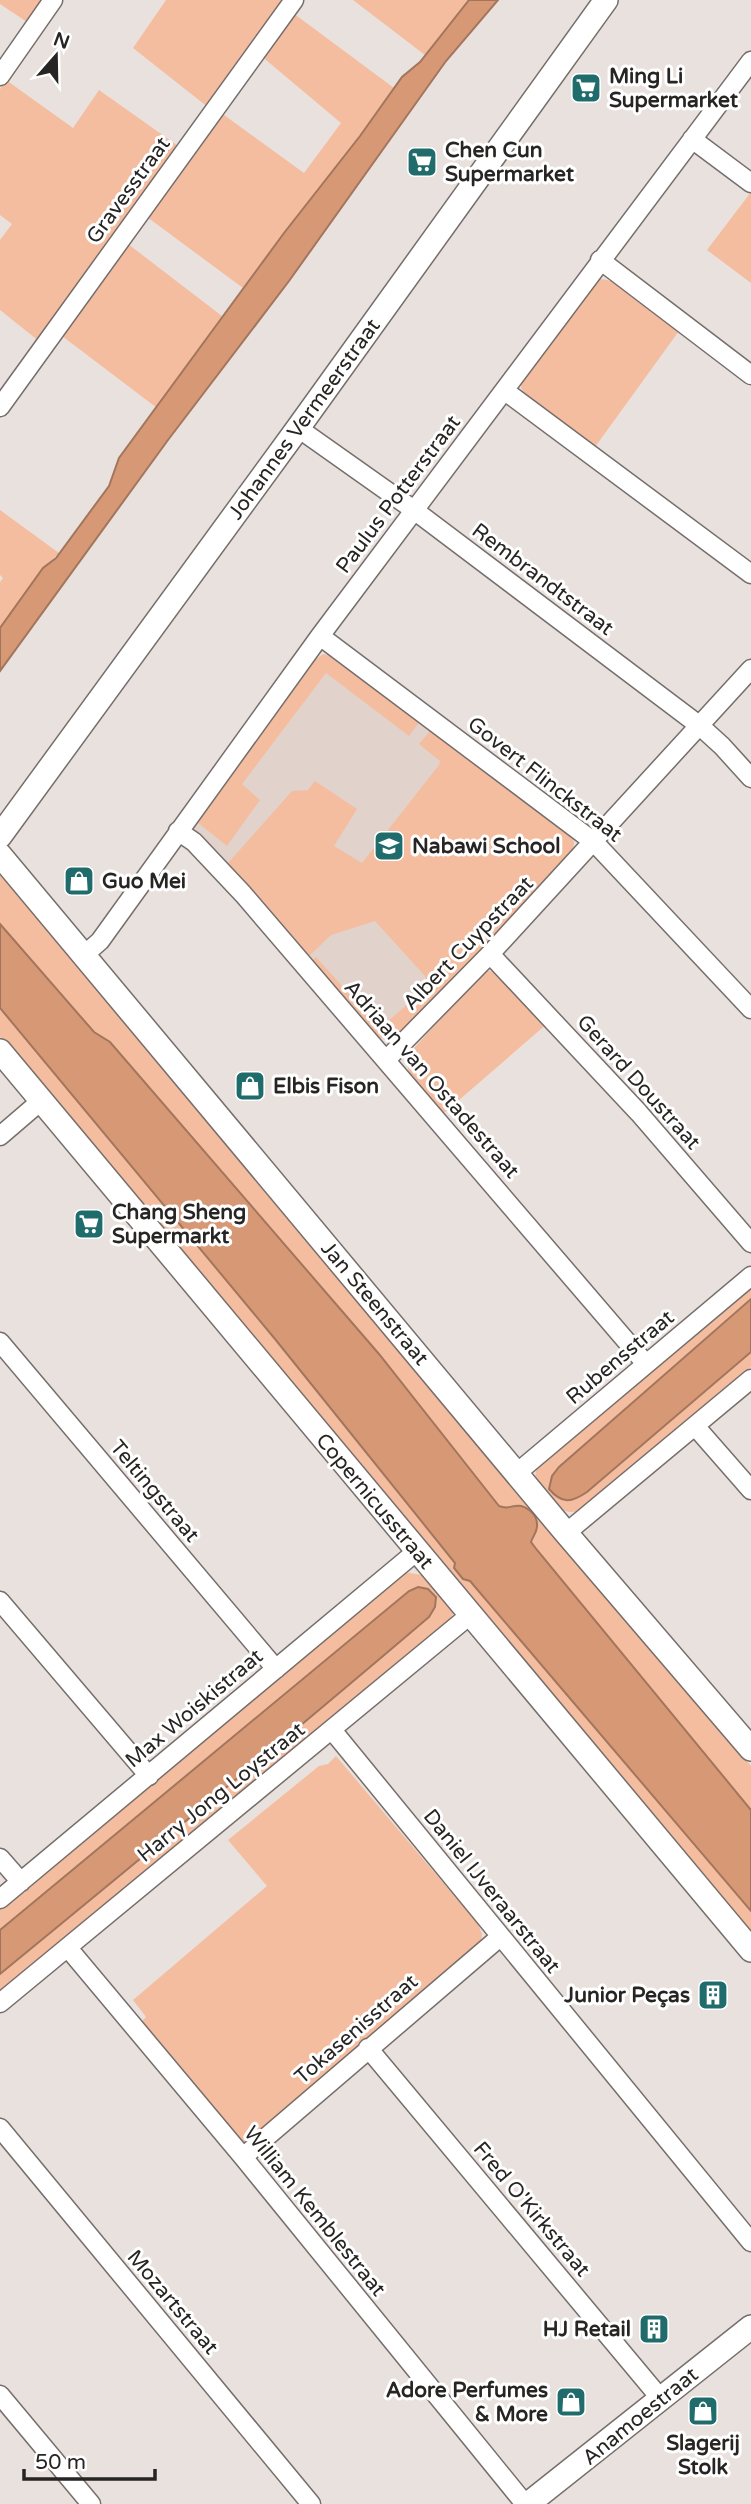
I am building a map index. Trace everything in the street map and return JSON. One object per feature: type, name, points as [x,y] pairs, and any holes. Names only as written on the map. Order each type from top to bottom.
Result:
[{"type":"street","points":[[0,76],[54,0]]},
{"type":"street","name":"Gravesstraat","points":[[0,407],[294,0]]},
{"type":"street","name":"Johannes Vermeerstraat","points":[[0,836],[606,0]]},
{"type":"street","name":"Paulus Potterstraat","points":[[83,956],[100,942],[320,636],[751,61]]},
{"type":"street","points":[[692,139],[751,183]]},
{"type":"street","points":[[600,260],[751,375]]},
{"type":"street","points":[[505,391],[751,574]]},
{"type":"street","name":"Rembrandtstraat","points":[[298,428],[414,510],[700,726],[751,778]]},
{"type":"street","name":"Govert Flinckstraat","points":[[320,636],[594,842],[751,1009]]},
{"type":"street","name":"Albert Cuypstraat","points":[[386,1060],[490,954],[751,669]]},
{"type":"street","name":"Adriaan van Ostadestraat","points":[[178,831],[194,842],[243,894],[646,1364]]},
{"type":"street","name":"Jan Steenstraat","points":[[0,855],[566,1533],[751,1749]]},
{"type":"street","name":"Gerard Doustraat","points":[[490,954],[639,1113],[751,1243]]},
{"type":"street","name":"Copernicusstraat","points":[[0,1051],[751,1950]]},
{"type":"street","points":[[0,1136],[42,1100]]},
{"type":"street","name":"Rubensstraat","points":[[517,1472],[751,1276]]},
{"type":"street","name":"Teltingstraat","points":[[0,1342],[276,1669]]},
{"type":"street","points":[[566,1533],[751,1379]]},
{"type":"street","points":[[695,1426],[751,1490]]},
{"type":"street","name":"Max Woiskistraat","points":[[0,1899],[417,1551]]},
{"type":"street","points":[[0,1601],[149,1776]]},
{"type":"street","name":"Harry Jong Loystraat","points":[[0,2003],[470,1615]]},
{"type":"street","name":"Daniel IJveraarstraat","points":[[332,1730],[751,2242]]},
{"type":"street","points":[[0,1858],[21,1882]]},
{"type":"street","name":"Tokasenisstraat","points":[[243,2157],[500,1937]]},
{"type":"street","name":"William Kemblestraat","points":[[68,1948],[527,2504]]},
{"type":"street","name":"Fred O'Kirkstraat","points":[[368,2048],[661,2399]]},
{"type":"street","name":"Mozartstraat","points":[[0,2128],[311,2504]]},
{"type":"street","name":"Anamoestraat","points":[[527,2504],[751,2327]]},
{"type":"street","points":[[0,2395],[91,2504]]},
{"type":"shaded area","points":[[0,0],[47,0],[30,24],[0,4]]},
{"type":"shaded area","points":[[166,0],[287,0],[209,108],[133,48]]},
{"type":"shaded area","points":[[353,0],[469,0],[425,55]]},
{"type":"shaded area","points":[[469,0],[498,0],[446,61],[289,281],[168,440],[0,671],[0,628],[43,568],[56,558],[109,486],[119,458],[284,233],[402,77],[420,62]]},
{"type":"shaded area","points":[[293,13],[394,88],[360,137],[243,288],[147,217],[220,112],[304,173],[341,123],[260,55]]},
{"type":"shaded area","points":[[6,80],[73,128],[99,90],[181,148],[40,342],[0,310],[0,240],[12,224],[0,215],[0,89]]},
{"type":"shaded area","points":[[751,192],[751,283],[707,250]]},
{"type":"shaded area","points":[[128,244],[222,316],[157,408],[62,336]]},
{"type":"shaded area","points":[[600,279],[611,281],[632,292],[679,331],[595,447],[528,398],[521,388],[522,377],[589,285]]},
{"type":"shaded area","points":[[0,510],[59,553],[43,568],[0,628],[0,582],[3,578],[0,575]]},
{"type":"shaded area","name":"Nabawi School","points":[[323,654],[331,655],[570,834],[574,842],[392,1040],[384,1040],[190,831],[311,663]]},
{"type":"shaded area","points":[[323,654],[343,661],[420,721],[409,736],[326,673],[242,784],[260,800],[227,846],[197,822],[311,663]]},
{"type":"shaded area","points":[[430,731],[570,834],[574,842],[573,855],[400,1037],[385,1039],[376,1036],[312,965],[312,961],[316,957],[380,1028],[430,985],[424,975],[375,921],[331,935],[308,957],[228,863],[292,791],[308,790],[315,781],[357,809],[334,846],[362,863],[439,765],[440,761],[419,744]]},
{"type":"shaded area","points":[[4,875],[751,1766],[751,1810],[537,1550],[531,1542],[536,1532],[517,1505],[506,1508],[499,1506],[379,1354],[110,1042],[94,1033],[0,924],[0,876]]},
{"type":"shaded area","points":[[0,924],[94,1032],[110,1042],[379,1354],[499,1506],[519,1506],[533,1514],[537,1528],[531,1542],[751,1810],[751,1911],[470,1581],[463,1579],[454,1568],[455,1563],[275,1339],[0,1008]]},
{"type":"shaded area","points":[[485,970],[499,973],[548,1023],[444,1113],[409,1074],[406,1057]]},
{"type":"shaded area","points":[[0,1008],[275,1339],[455,1563],[454,1569],[463,1579],[470,1581],[751,1911],[751,1935],[0,1037]]},
{"type":"shaded area","points":[[751,1286],[751,1299],[559,1467],[552,1476],[556,1497],[572,1500],[587,1492],[751,1352],[751,1367],[589,1507],[571,1512],[557,1506],[535,1478],[536,1470],[543,1460]]},
{"type":"shaded area","points":[[751,1299],[751,1352],[587,1492],[567,1500],[558,1497],[549,1489],[552,1476],[559,1467]]},
{"type":"shaded area","points":[[404,1572],[422,1575],[451,1607],[453,1614],[450,1621],[0,1993],[0,1974],[89,1899],[409,1591],[0,1930],[0,1909],[208,1738],[390,1580]]},
{"type":"shaded area","points":[[418,1587],[428,1589],[436,1597],[435,1607],[429,1617],[0,1974],[0,1930],[409,1591]]},
{"type":"shaded area","points":[[336,1756],[478,1924],[482,1934],[481,1942],[250,2143],[243,2144],[140,2023],[146,2017],[133,2000],[267,1886],[228,1840],[319,1766],[328,1764]]},
{"type":"place","name":"Ming Li Supermarket","points":[[586,88]]},
{"type":"place","name":"Chen Cun Supermarket","points":[[422,162]]},
{"type":"place","name":"Nabawi School","points":[[389,846]]},
{"type":"place","name":"Guo Mei","points":[[79,881]]},
{"type":"place","name":"Elbis Fison","points":[[250,1086]]},
{"type":"place","name":"Chang Sheng Supermarkt","points":[[89,1224]]},
{"type":"place","name":"Junior Peças","points":[[713,1995]]},
{"type":"place","name":"HJ Retail","points":[[654,2329]]},
{"type":"place","name":"Adore Perfumes & More","points":[[571,2402]]},
{"type":"place","name":"Slagerij Stolk","points":[[703,2411]]}]
